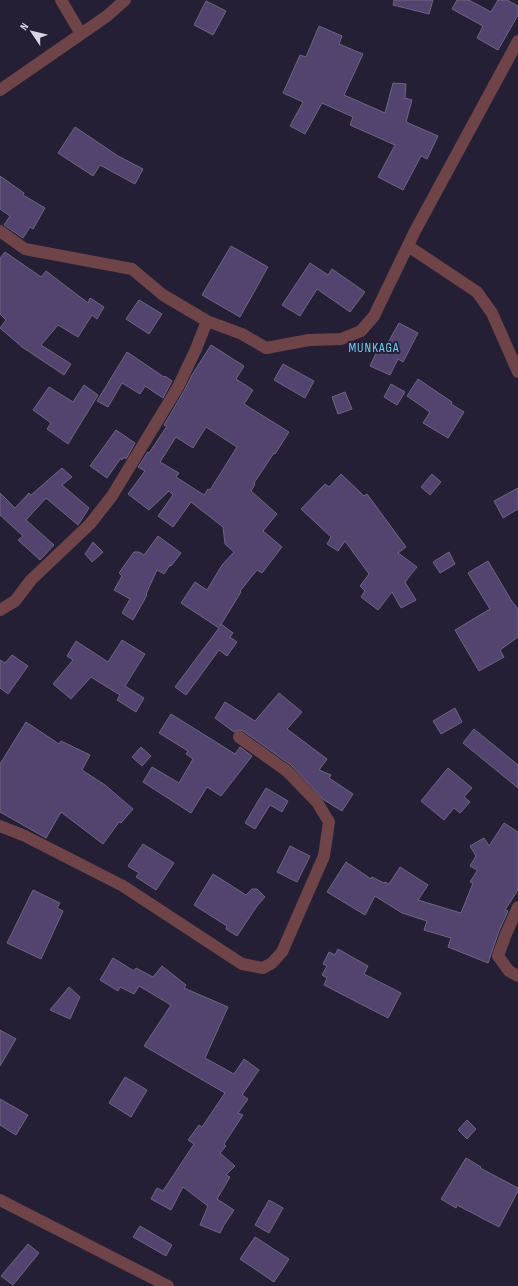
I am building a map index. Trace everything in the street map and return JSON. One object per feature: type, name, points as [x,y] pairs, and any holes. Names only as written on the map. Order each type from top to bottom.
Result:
[{"type":"street","points":[[61,0],[81,34]]},
{"type":"street","points":[[0,90],[108,16],[126,0]]},
{"type":"street","points":[[0,231],[25,249],[132,270],[163,295],[207,321],[242,334],[266,348],[309,340],[341,339],[361,331],[374,316],[408,246],[518,41]]},
{"type":"street","points":[[408,246],[477,292],[492,313],[518,372]]},
{"type":"street","points":[[0,610],[15,601],[31,580],[90,524],[112,496],[178,387],[207,321]]},
{"type":"street","points":[[0,826],[25,836],[123,886],[242,964],[263,968],[272,963],[282,952],[324,856],[329,822],[317,802],[287,771],[239,737]]},
{"type":"street","points":[[518,906],[498,956],[509,971],[518,976]]},
{"type":"street","points":[[0,1200],[168,1286]]},
{"type":"building","points":[[394,0],[433,0],[429,14],[393,5]]},
{"type":"building","points":[[457,0],[469,0],[491,12],[498,0],[507,0],[518,6],[518,15],[498,50],[477,38],[483,26],[452,9]]},
{"type":"building","points":[[206,1],[226,11],[213,35],[194,25]]},
{"type":"building","points":[[319,26],[342,36],[339,44],[363,54],[344,95],[385,113],[393,83],[406,84],[405,98],[412,100],[406,122],[438,136],[427,159],[421,156],[403,190],[378,177],[395,145],[350,125],[353,117],[322,103],[305,134],[290,126],[303,102],[283,93],[300,55],[306,57]]},
{"type":"building","points":[[75,127],[118,156],[143,169],[135,184],[100,165],[93,176],[58,153]]},
{"type":"building","points":[[0,176],[24,193],[23,195],[45,208],[33,229],[30,227],[23,238],[4,225],[10,216],[0,209]]},
{"type":"building","points":[[231,246],[268,267],[240,317],[202,295]]},
{"type":"building","points":[[5,252],[41,277],[46,271],[88,303],[90,298],[104,307],[97,319],[92,315],[78,337],[58,325],[41,345],[71,364],[64,375],[22,347],[0,328],[6,320],[0,314],[0,258]]},
{"type":"building","points":[[310,263],[328,275],[332,269],[365,292],[350,312],[317,289],[300,316],[282,305]]},
{"type":"building","points":[[139,300],[162,314],[149,334],[126,319]]},
{"type":"building","points":[[399,323],[418,333],[403,362],[398,359],[390,375],[370,366],[380,345],[385,348]]},
{"type":"building","points":[[211,345],[244,366],[236,379],[253,390],[244,404],[289,432],[254,483],[255,484],[251,491],[277,514],[263,531],[282,547],[262,573],[257,570],[240,591],[241,592],[221,624],[233,633],[230,637],[237,642],[227,656],[219,650],[186,695],[175,687],[219,628],[181,603],[195,582],[207,590],[222,565],[234,552],[225,544],[223,527],[191,502],[173,527],[158,516],[173,495],[169,491],[149,510],[128,494],[145,471],[138,467],[167,426],[164,425]],"holes":[[[206,427],[237,447],[210,490],[208,489],[204,495],[176,477],[179,473],[160,462],[176,437],[193,448]]]},
{"type":"building","points":[[127,352],[172,381],[163,398],[145,386],[140,394],[122,383],[108,407],[97,401]]},
{"type":"building","points":[[283,364],[314,381],[305,398],[274,380]]},
{"type":"building","points":[[418,379],[464,412],[448,438],[423,423],[430,412],[407,396]]},
{"type":"building","points":[[391,384],[405,392],[397,405],[384,397]]},
{"type":"building","points":[[84,385],[98,395],[68,444],[47,429],[51,423],[33,410],[49,387],[73,402]]},
{"type":"building","points":[[345,392],[352,409],[338,414],[332,397]]},
{"type":"building","points":[[116,430],[135,443],[126,459],[124,457],[122,460],[121,458],[107,478],[90,466]]},
{"type":"building","points":[[62,468],[72,477],[62,485],[89,508],[78,525],[46,498],[26,520],[54,545],[40,560],[18,540],[23,536],[0,515],[0,493],[15,508],[29,493],[31,495]]},
{"type":"building","points":[[341,474],[364,496],[367,494],[406,547],[398,553],[417,567],[405,582],[416,600],[401,608],[392,592],[378,610],[361,597],[365,591],[360,586],[369,574],[345,541],[338,551],[327,544],[331,537],[301,509],[325,484],[329,487]]},
{"type":"building","points":[[432,474],[441,482],[430,495],[421,487]]},
{"type":"building","points":[[518,488],[518,509],[503,518],[494,501]]},
{"type":"building","points":[[158,536],[181,553],[164,574],[157,570],[146,594],[147,595],[133,620],[122,613],[130,599],[114,590],[122,576],[119,573],[134,552],[139,552],[144,555]]},
{"type":"building","points":[[93,542],[103,552],[92,562],[85,554]]},
{"type":"building","points":[[449,552],[455,564],[440,573],[433,562]]},
{"type":"building","points":[[488,561],[518,609],[518,637],[500,650],[504,657],[479,671],[455,630],[490,609],[468,573]]},
{"type":"building","points":[[122,640],[145,654],[125,686],[144,698],[136,712],[117,700],[120,695],[91,677],[71,699],[53,684],[73,660],[67,656],[76,641],[108,662]]},
{"type":"building","points":[[12,655],[28,666],[8,694],[0,688],[0,660],[5,663]]},
{"type":"building","points":[[279,693],[302,712],[287,729],[327,759],[319,770],[331,775],[329,778],[353,794],[342,811],[324,800],[291,765],[243,731],[239,730],[234,732],[215,718],[225,702],[255,721]]},
{"type":"building","points":[[455,708],[462,722],[441,734],[433,721]]},
{"type":"building","points":[[171,714],[235,754],[240,747],[252,756],[221,796],[207,787],[191,813],[143,782],[152,767],[179,783],[193,759],[186,754],[188,751],[159,733]]},
{"type":"building","points":[[26,722],[59,744],[61,741],[90,755],[82,770],[105,785],[133,809],[121,823],[119,822],[103,844],[61,812],[46,838],[0,812],[0,764]]},
{"type":"building","points":[[474,729],[518,765],[518,788],[463,743]]},
{"type":"building","points":[[141,747],[151,756],[142,766],[132,757]]},
{"type":"building","points":[[448,768],[472,788],[464,797],[470,802],[460,813],[454,808],[444,820],[421,801]]},
{"type":"building","points":[[266,788],[288,801],[282,812],[270,805],[255,829],[245,823]]},
{"type":"building","points":[[504,823],[518,832],[518,890],[505,910],[508,911],[499,931],[488,963],[448,947],[451,938],[424,930],[427,921],[402,913],[375,896],[365,915],[327,892],[346,862],[371,879],[372,877],[389,884],[400,867],[428,885],[418,900],[461,913],[473,883],[470,882],[477,871],[470,866],[476,856],[470,846],[484,838],[489,846]]},
{"type":"building","points":[[143,844],[174,863],[156,890],[136,877],[139,873],[128,866]]},
{"type":"building","points":[[290,846],[310,856],[297,882],[277,872]]},
{"type":"building","points":[[213,874],[246,895],[252,889],[257,889],[265,897],[257,906],[237,936],[226,929],[227,926],[194,905]]},
{"type":"building","points":[[33,890],[60,903],[57,908],[63,911],[41,959],[7,943]]},
{"type":"building","points":[[338,949],[368,966],[364,974],[401,993],[388,1018],[324,985],[327,978],[322,975],[327,966],[323,964],[329,952],[335,955]]},
{"type":"building","points":[[113,958],[134,971],[136,968],[153,977],[162,966],[186,985],[184,988],[228,1007],[205,1058],[234,1074],[244,1059],[259,1070],[242,1095],[248,1099],[238,1113],[243,1115],[224,1144],[226,1146],[220,1153],[235,1166],[226,1175],[230,1177],[217,1199],[234,1210],[220,1233],[200,1225],[208,1206],[183,1187],[171,1210],[151,1199],[157,1188],[163,1191],[194,1144],[188,1140],[199,1125],[202,1127],[225,1093],[144,1046],[171,1005],[139,986],[134,994],[120,987],[118,991],[100,980]]},
{"type":"building","points":[[69,987],[80,997],[70,1019],[50,1010]]},
{"type":"building","points":[[0,1030],[16,1039],[0,1066]]},
{"type":"building","points":[[125,1077],[147,1090],[131,1117],[109,1103]]},
{"type":"building","points":[[0,1099],[28,1115],[16,1135],[0,1125]]},
{"type":"building","points":[[467,1120],[476,1129],[467,1139],[458,1130]]},
{"type":"building","points":[[466,1158],[481,1167],[480,1168],[518,1188],[518,1191],[499,1227],[457,1205],[456,1208],[441,1199]]},
{"type":"building","points":[[269,1200],[283,1208],[269,1233],[255,1225]]},
{"type":"building","points":[[140,1226],[172,1245],[166,1256],[133,1237]]},
{"type":"building","points":[[255,1237],[289,1259],[274,1282],[240,1259]]},
{"type":"building","points":[[28,1244],[39,1253],[13,1285],[1,1276]]},
{"type":"district","name":"MUNKAGA","points":[[374,348]]}]
